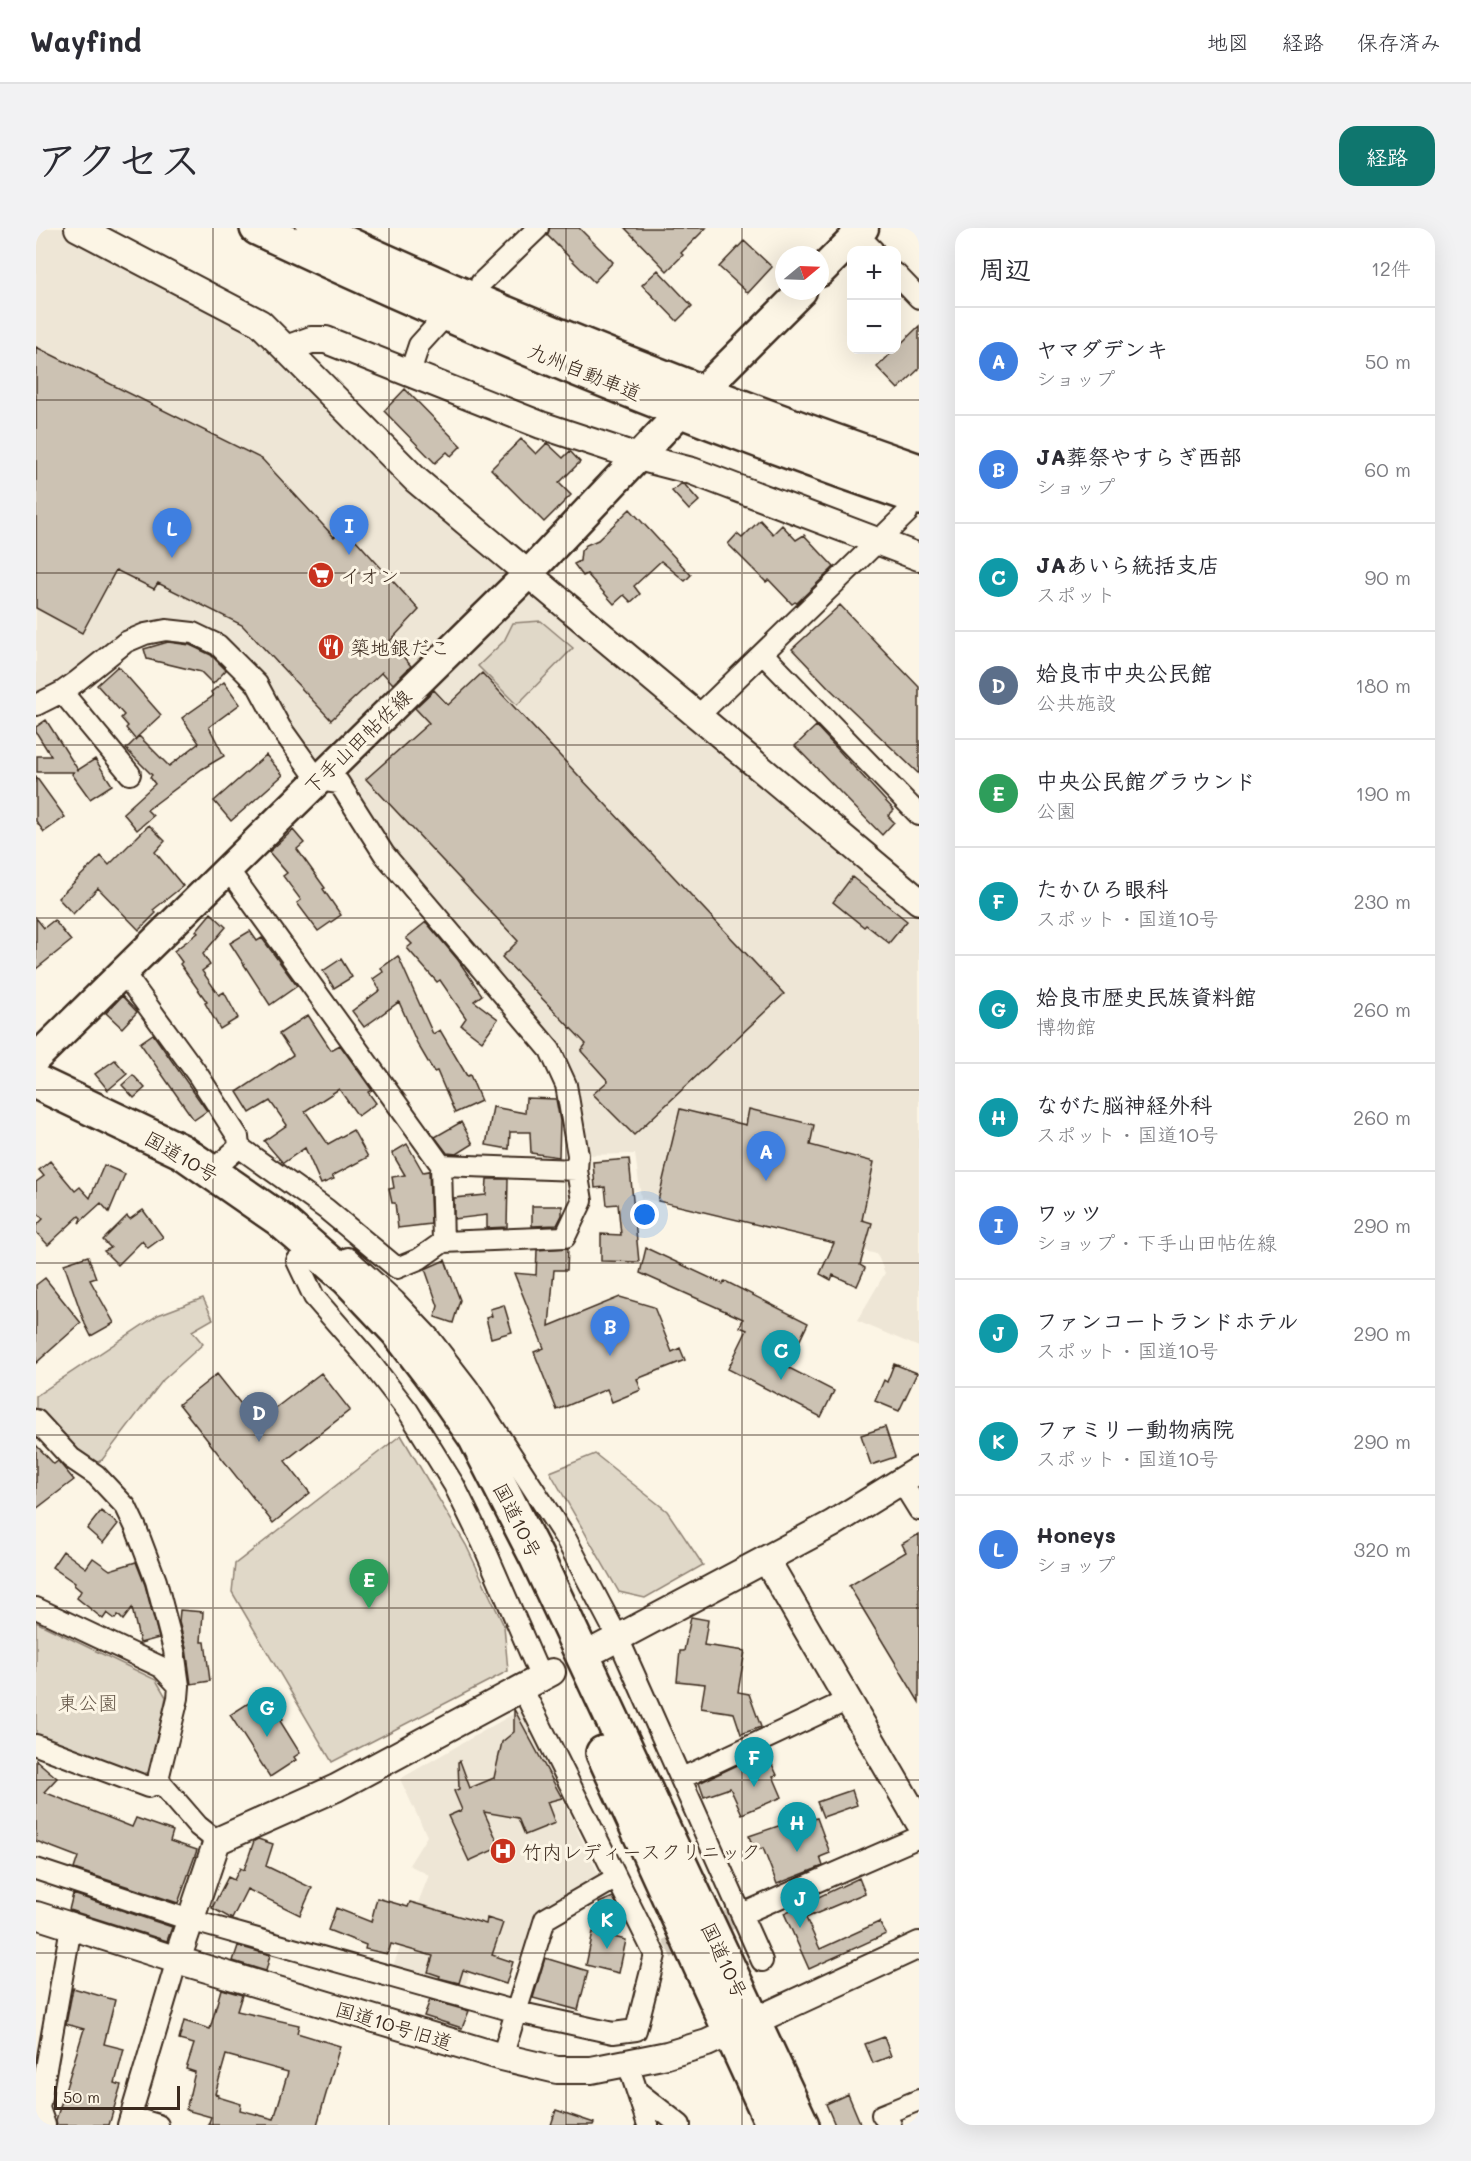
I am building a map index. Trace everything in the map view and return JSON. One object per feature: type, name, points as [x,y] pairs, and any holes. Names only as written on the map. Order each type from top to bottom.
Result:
[{"type":"highway","name":"九州自動車道","points":[[257,228],[361,277],[556,360],[913,506]]},
{"type":"highway","name":"九州自動車道","points":[[313,228],[566,337],[725,400],[919,471]]},
{"type":"highway","name":"国道10号","points":[[36,1082],[181,1151],[279,1219],[348,1279],[398,1332],[443,1390],[475,1437],[537,1558],[742,2026],[773,2125]]},
{"type":"highway","name":"国道10号","points":[[36,1103],[163,1164],[213,1195],[297,1261],[338,1299],[396,1362],[463,1461],[742,2026],[802,2125]]},
{"type":"main road","points":[[829,264],[862,235]]},
{"type":"main road","points":[[713,380],[793,300]]},
{"type":"main road","name":"下手山田帖佐線","points":[[36,1058],[528,574],[673,420]]},
{"type":"street","points":[[78,228],[260,323],[416,480],[919,901]]},
{"type":"street","points":[[481,284],[538,228]]},
{"type":"street","points":[[901,278],[919,298]]},
{"type":"street","points":[[410,372],[419,345],[438,324]]},
{"type":"street","points":[[286,349],[311,340],[326,340],[541,425],[638,457],[693,471],[919,557]]},
{"type":"street","points":[[698,716],[913,506]]},
{"type":"street","points":[[36,705],[62,692],[126,642],[145,634],[166,630],[193,633],[218,645],[257,684],[280,727],[318,780],[339,783],[384,854],[550,1050],[566,1085],[578,1155],[577,1170],[582,1201],[565,1237],[443,1242],[419,1259],[397,1268],[326,1209],[239,1147],[238,1137],[209,1092],[123,972]]},
{"type":"street","points":[[763,654],[919,815]]},
{"type":"street","points":[[62,692],[130,774]]},
{"type":"street","points":[[227,868],[441,1165],[443,1242]]},
{"type":"street","points":[[212,1171],[239,1147]]},
{"type":"street","points":[[441,1165],[577,1170]]},
{"type":"street","points":[[279,1219],[310,1229],[347,1257],[395,1301],[428,1336],[468,1388],[566,1539],[608,1643],[682,1778],[762,1961]]},
{"type":"street","points":[[36,1869],[190,1920],[517,2012],[613,2032],[636,2030],[661,1952],[616,1878],[482,1542],[454,1485],[408,1411],[366,1357],[314,1297],[297,1261]]},
{"type":"street","points":[[36,1420],[71,1458],[96,1475],[126,1507],[136,1528],[156,1581],[174,1650],[179,1686],[159,1775],[160,1782],[198,1826],[217,1841]]},
{"type":"street","points":[[608,1643],[832,1524],[910,1475],[919,1510]]},
{"type":"street","points":[[766,1559],[919,1822]]},
{"type":"street","points":[[36,1608],[161,1668],[179,1686]]},
{"type":"street","points":[[158,2125],[129,2121],[177,1960],[217,1841],[336,1788],[538,1680]]},
{"type":"street","points":[[682,1778],[848,1700]]},
{"type":"street","points":[[36,1745],[148,1787],[160,1782]]},
{"type":"street","points":[[742,1914],[919,1837]]},
{"type":"street","points":[[502,2057],[545,1919],[616,1878]]},
{"type":"street","name":"国道10号旧道","points":[[36,1915],[177,1960],[502,2057],[557,2070],[591,2070],[628,2064],[707,2043],[919,1945]]},
{"type":"street","points":[[45,2125],[39,2108],[71,1927]]},
{"type":"street","points":[[628,2064],[648,2125]]},
{"type":"street","points":[[638,2092],[680,2125]]},
{"type":"street","points":[[891,2125],[882,2115],[919,2100]]},
{"type":"shaded area","points":[[36,228],[78,228],[260,323],[416,480],[919,901],[919,1347],[857,1321],[885,1273],[877,1254],[641,1198],[635,1154],[578,1155],[566,1085],[339,783],[318,780],[218,645],[166,630],[36,705]]},
{"type":"shaded area","name":"竹内レディースクリニック","points":[[520,1710],[601,1879],[542,1913],[527,1963],[477,1951],[464,1989],[391,1971],[429,1875],[409,1865],[427,1836],[400,1779]]},
{"type":"green space","points":[[541,621],[573,648],[517,705],[478,666],[504,641],[513,623]]},
{"type":"green space","points":[[203,1298],[213,1319],[192,1331],[203,1344],[163,1380],[102,1460],[92,1465],[36,1411],[36,1396],[158,1315]]},
{"type":"green space","points":[[401,1435],[466,1545],[504,1626],[508,1671],[332,1762],[232,1592],[235,1564]]},
{"type":"green space","points":[[595,1454],[667,1511],[703,1565],[645,1598],[619,1592],[550,1472]]},
{"type":"green space","name":"東公園","points":[[36,1622],[156,1680],[166,1697],[150,1772],[141,1774],[36,1734]]},
{"type":"building","points":[[550,228],[579,228],[613,262],[594,282],[547,235]]},
{"type":"building","points":[[625,228],[706,228],[667,271]]},
{"type":"building","points":[[744,241],[772,267],[748,293],[719,267]]},
{"type":"building","points":[[658,270],[692,306],[677,321],[642,285]]},
{"type":"building","points":[[919,326],[919,369],[898,389],[877,367],[890,354],[901,354],[901,344]]},
{"type":"building","points":[[36,347],[262,459],[334,537],[345,528],[419,610],[390,641],[411,666],[393,684],[382,672],[331,720],[242,625],[158,583],[154,589],[116,570],[82,633],[36,608]]},
{"type":"building","points":[[405,389],[461,446],[451,456],[447,452],[435,463],[384,411]]},
{"type":"building","points":[[521,439],[536,454],[547,443],[563,458],[570,451],[580,462],[559,483],[571,495],[544,522],[491,469]]},
{"type":"building","points":[[681,484],[685,485],[699,501],[689,510],[672,491]]},
{"type":"building","points":[[630,509],[691,575],[685,581],[661,561],[634,586],[640,594],[631,602],[624,595],[614,604],[587,574],[583,576],[574,564],[580,561],[581,551],[586,545],[598,540]]},
{"type":"building","points":[[760,520],[773,534],[782,525],[796,540],[804,535],[834,567],[797,603],[792,604],[769,580],[766,582],[728,544],[737,534],[742,538]]},
{"type":"building","points":[[840,605],[919,687],[919,774],[830,689],[792,649]]},
{"type":"building","points":[[168,642],[190,645],[211,655],[226,670],[213,684],[201,672],[147,659],[144,649]]},
{"type":"building","points":[[118,666],[161,715],[135,739],[121,718],[124,715],[97,685]]},
{"type":"building","points":[[482,673],[784,994],[634,1135],[593,1094],[608,1081],[581,1051],[586,1044],[502,957],[518,941],[366,779],[429,723],[415,708],[434,690],[448,705]]},
{"type":"building","points":[[224,682],[240,704],[209,727],[224,756],[202,769],[147,810],[153,816],[137,830],[123,813],[155,784],[150,777],[152,775],[126,749],[139,736],[169,766],[199,743],[182,718],[213,696],[211,692]]},
{"type":"building","points":[[46,720],[78,770],[95,759],[112,785],[90,799],[72,774],[74,772],[37,772],[37,756],[51,756],[36,732],[36,727]]},
{"type":"building","points":[[816,726],[894,810],[888,816],[894,822],[882,835],[795,746]]},
{"type":"building","points":[[266,755],[283,775],[231,821],[214,801]]},
{"type":"building","points":[[36,777],[65,817],[44,832],[36,821]]},
{"type":"building","points":[[149,825],[165,841],[155,852],[183,886],[153,910],[156,913],[139,930],[98,888],[73,914],[58,898],[101,856],[109,865]]},
{"type":"building","points":[[293,830],[304,843],[297,849],[341,915],[318,931],[297,903],[301,900],[283,876],[287,873],[269,852]]},
{"type":"building","points":[[852,877],[907,921],[889,943],[866,925],[864,927],[833,902]]},
{"type":"building","points":[[211,913],[226,927],[203,954],[210,965],[202,971],[219,995],[224,992],[238,1018],[220,1029],[205,1003],[207,1002],[180,964],[182,962],[174,951],[198,933],[196,931]]},
{"type":"building","points":[[36,918],[44,928],[54,920],[71,941],[36,969]]},
{"type":"building","points":[[426,922],[458,960],[482,995],[474,1001],[498,1019],[482,1041],[461,1025],[466,1018],[440,980],[437,982],[407,948],[412,944],[406,938]]},
{"type":"building","points":[[250,931],[257,941],[262,938],[297,986],[270,1005],[230,943]]},
{"type":"building","points":[[398,956],[433,1034],[440,1030],[467,1076],[470,1075],[481,1101],[455,1113],[437,1071],[434,1072],[417,1043],[399,1002],[364,1027],[352,1011],[380,990],[373,979],[383,972],[381,968]]},
{"type":"building","points":[[341,959],[352,977],[334,988],[323,971]]},
{"type":"building","points":[[122,996],[137,1012],[122,1028],[106,1013]]},
{"type":"building","points":[[308,1015],[331,1050],[340,1045],[372,1090],[368,1092],[376,1103],[358,1116],[339,1089],[305,1111],[328,1144],[353,1130],[368,1157],[332,1176],[334,1179],[321,1184],[305,1148],[283,1163],[264,1141],[287,1125],[270,1101],[250,1113],[237,1092],[293,1055],[279,1034]]},
{"type":"building","points":[[153,1034],[207,1111],[194,1120],[140,1043]]},
{"type":"building","points":[[115,1060],[127,1074],[108,1090],[95,1074]]},
{"type":"building","points":[[133,1075],[145,1088],[134,1098],[122,1085]]},
{"type":"building","points":[[526,1098],[556,1099],[560,1121],[559,1157],[531,1153],[530,1132],[510,1132],[509,1149],[486,1145],[493,1107],[525,1113]]},
{"type":"building","points":[[680,1109],[746,1125],[749,1109],[814,1125],[810,1145],[874,1162],[862,1220],[872,1223],[860,1265],[865,1268],[857,1286],[833,1275],[831,1280],[820,1274],[834,1243],[658,1201]]},
{"type":"building","points":[[461,1122],[473,1144],[457,1154],[447,1153],[435,1137]]},
{"type":"building","points":[[407,1144],[423,1172],[429,1171],[431,1224],[398,1228],[395,1203],[392,1203],[389,1189],[394,1188],[392,1177],[405,1175],[392,1153]]},
{"type":"building","points":[[629,1159],[639,1262],[601,1261],[601,1234],[621,1235],[618,1204],[607,1205],[605,1187],[595,1188],[593,1162]]},
{"type":"building","points":[[50,1161],[75,1191],[80,1187],[90,1198],[104,1165],[125,1174],[109,1212],[101,1203],[79,1223],[81,1218],[79,1216],[48,1245],[36,1232],[36,1226],[43,1219],[36,1211],[36,1182],[44,1176],[39,1170]]},
{"type":"building","points":[[487,1179],[508,1179],[507,1227],[487,1228],[487,1215],[454,1219],[454,1198],[486,1195]]},
{"type":"building","points":[[532,1206],[562,1206],[562,1215],[557,1225],[532,1226]]},
{"type":"building","points":[[143,1210],[163,1237],[148,1248],[142,1241],[118,1265],[104,1251],[111,1248],[103,1240],[127,1216],[130,1219]]},
{"type":"building","points":[[568,1248],[567,1270],[554,1270],[549,1326],[620,1297],[654,1307],[672,1352],[680,1348],[685,1360],[637,1379],[641,1390],[612,1402],[607,1389],[557,1410],[534,1352],[544,1348],[514,1273],[536,1275],[537,1250]]},
{"type":"building","points":[[646,1248],[723,1284],[725,1281],[808,1323],[787,1367],[834,1391],[821,1417],[728,1369],[747,1330],[740,1327],[743,1319],[640,1273]]},
{"type":"building","points":[[88,1256],[96,1278],[90,1280],[114,1323],[91,1336],[64,1264]]},
{"type":"building","points":[[445,1260],[460,1300],[453,1323],[435,1317],[438,1306],[425,1269]]},
{"type":"building","points":[[45,1278],[81,1323],[36,1363],[36,1285]]},
{"type":"building","points":[[504,1305],[512,1332],[491,1338],[486,1318],[492,1316],[490,1309]]},
{"type":"building","points":[[894,1364],[917,1373],[899,1411],[875,1401],[884,1380],[887,1382]]},
{"type":"building","points":[[321,1373],[350,1410],[285,1461],[310,1493],[273,1523],[179,1404],[217,1374],[256,1423]]},
{"type":"building","points":[[885,1427],[895,1457],[871,1465],[861,1435]]},
{"type":"building","points":[[36,1445],[54,1464],[58,1461],[74,1480],[36,1509]]},
{"type":"building","points":[[101,1511],[118,1524],[103,1543],[87,1529]]},
{"type":"building","points":[[919,1534],[919,1702],[849,1586],[906,1552],[902,1544]]},
{"type":"building","points":[[63,1551],[86,1568],[93,1558],[110,1570],[136,1562],[145,1585],[159,1638],[140,1643],[132,1608],[123,1620],[118,1615],[115,1619],[107,1613],[103,1619],[77,1598],[81,1591],[74,1585],[75,1583],[52,1567]]},
{"type":"building","points":[[180,1610],[203,1612],[201,1642],[205,1642],[210,1681],[191,1684],[186,1648],[179,1622]]},
{"type":"building","points":[[691,1617],[708,1620],[704,1645],[745,1651],[738,1692],[749,1694],[761,1727],[741,1734],[734,1713],[701,1708],[705,1684],[677,1681],[680,1651],[684,1651]]},
{"type":"building","points":[[266,1692],[283,1719],[280,1721],[300,1753],[294,1757],[296,1760],[270,1777],[230,1715]]},
{"type":"building","name":"竹内レディースクリニック","points":[[514,1709],[562,1798],[547,1802],[555,1823],[525,1835],[518,1818],[484,1812],[500,1847],[469,1861],[448,1816],[462,1810],[454,1791],[459,1789],[458,1762],[460,1761],[470,1788],[494,1778],[502,1742],[514,1732]]},
{"type":"building","points":[[759,1755],[764,1766],[771,1762],[777,1775],[773,1776],[782,1797],[742,1814],[730,1788],[704,1797],[699,1783]]},
{"type":"building","points":[[36,1760],[57,1778],[44,1792],[132,1827],[136,1818],[173,1831],[170,1841],[197,1850],[178,1903],[74,1869],[78,1857],[36,1841]]},
{"type":"building","points":[[852,1790],[857,1805],[823,1817],[817,1802]]},
{"type":"building","points":[[817,1818],[830,1853],[820,1857],[823,1866],[777,1884],[763,1848],[754,1851],[749,1836],[796,1820],[798,1823]]},
{"type":"building","points":[[258,1839],[273,1844],[266,1866],[312,1888],[300,1915],[247,1889],[232,1919],[212,1908],[228,1877],[234,1880],[240,1868],[244,1870],[254,1841]]},
{"type":"building","points":[[859,1878],[865,1893],[806,1918],[820,1949],[879,1922],[886,1934],[809,1969],[784,1913]]},
{"type":"building","points":[[73,1894],[172,1927],[167,1941],[69,1910]]},
{"type":"building","points":[[613,1897],[624,1920],[609,1926],[599,1903]]},
{"type":"building","points":[[377,1898],[408,1907],[410,1902],[486,1924],[487,1918],[503,1923],[492,1955],[513,1962],[506,1984],[463,1970],[459,1983],[439,1978],[440,1976],[428,1972],[433,1956],[391,1944],[388,1954],[365,1949],[366,1945],[328,1930],[336,1908],[371,1922]]},
{"type":"building","points":[[593,1932],[626,1940],[619,1973],[586,1965]]},
{"type":"building","points":[[238,1946],[270,1955],[266,1971],[233,1961]]},
{"type":"building","points":[[545,1958],[588,1971],[578,2010],[533,1998]]},
{"type":"building","points":[[73,1988],[115,2000],[104,2044],[124,2049],[115,2083],[121,2085],[109,2125],[57,2125],[56,2120],[84,2029],[66,2024]]},
{"type":"building","points":[[221,1989],[242,1995],[237,2011],[299,2025],[297,2033],[340,2046],[317,2125],[208,2125],[211,2117],[186,2110],[195,2072],[186,2069],[194,2044],[179,2040],[184,2021],[210,2029]],"holes":[[[226,2055],[288,2072],[274,2119],[240,2110],[241,2104],[215,2094]]]},
{"type":"building","points":[[430,2000],[469,2011],[462,2028],[424,2016]]},
{"type":"building","points":[[884,2037],[891,2056],[873,2063],[865,2044]]},
{"type":"building","points":[[848,2094],[861,2125],[835,2125],[826,2104]]},
{"type":"building","points":[[556,2110],[594,2123],[593,2125],[551,2125]]},
{"type":"tunnel","points":[[667,1949],[742,1914]]},
{"type":"place","name":"ワッツ","points":[[349,555]]},
{"type":"place","name":"Honeys","points":[[172,558]]},
{"type":"place","name":"イオン","points":[[321,575]]},
{"type":"place","name":"築地銀だこ","points":[[331,647]]},
{"type":"place","name":"ヤマダデンキ","points":[[766,1181]]},
{"type":"place","name":"JA葬祭やすらぎ西部","points":[[610,1356]]},
{"type":"place","name":"JAあいら統括支店","points":[[781,1380]]},
{"type":"place","name":"姶良市中央公民館","points":[[259,1442]]},
{"type":"place","name":"中央公民館グラウンド","points":[[369,1609]]},
{"type":"place","name":"姶良市歴史民族資料館","points":[[267,1737]]},
{"type":"place","name":"たかひろ眼科","points":[[754,1787]]},
{"type":"place","name":"竹内レディースクリニック","points":[[503,1851]]},
{"type":"place","name":"ながた脳神経外科","points":[[797,1852]]},
{"type":"place","name":"ファンコートランドホテル","points":[[800,1928]]},
{"type":"place","name":"ファミリー動物病院","points":[[607,1949]]}]
